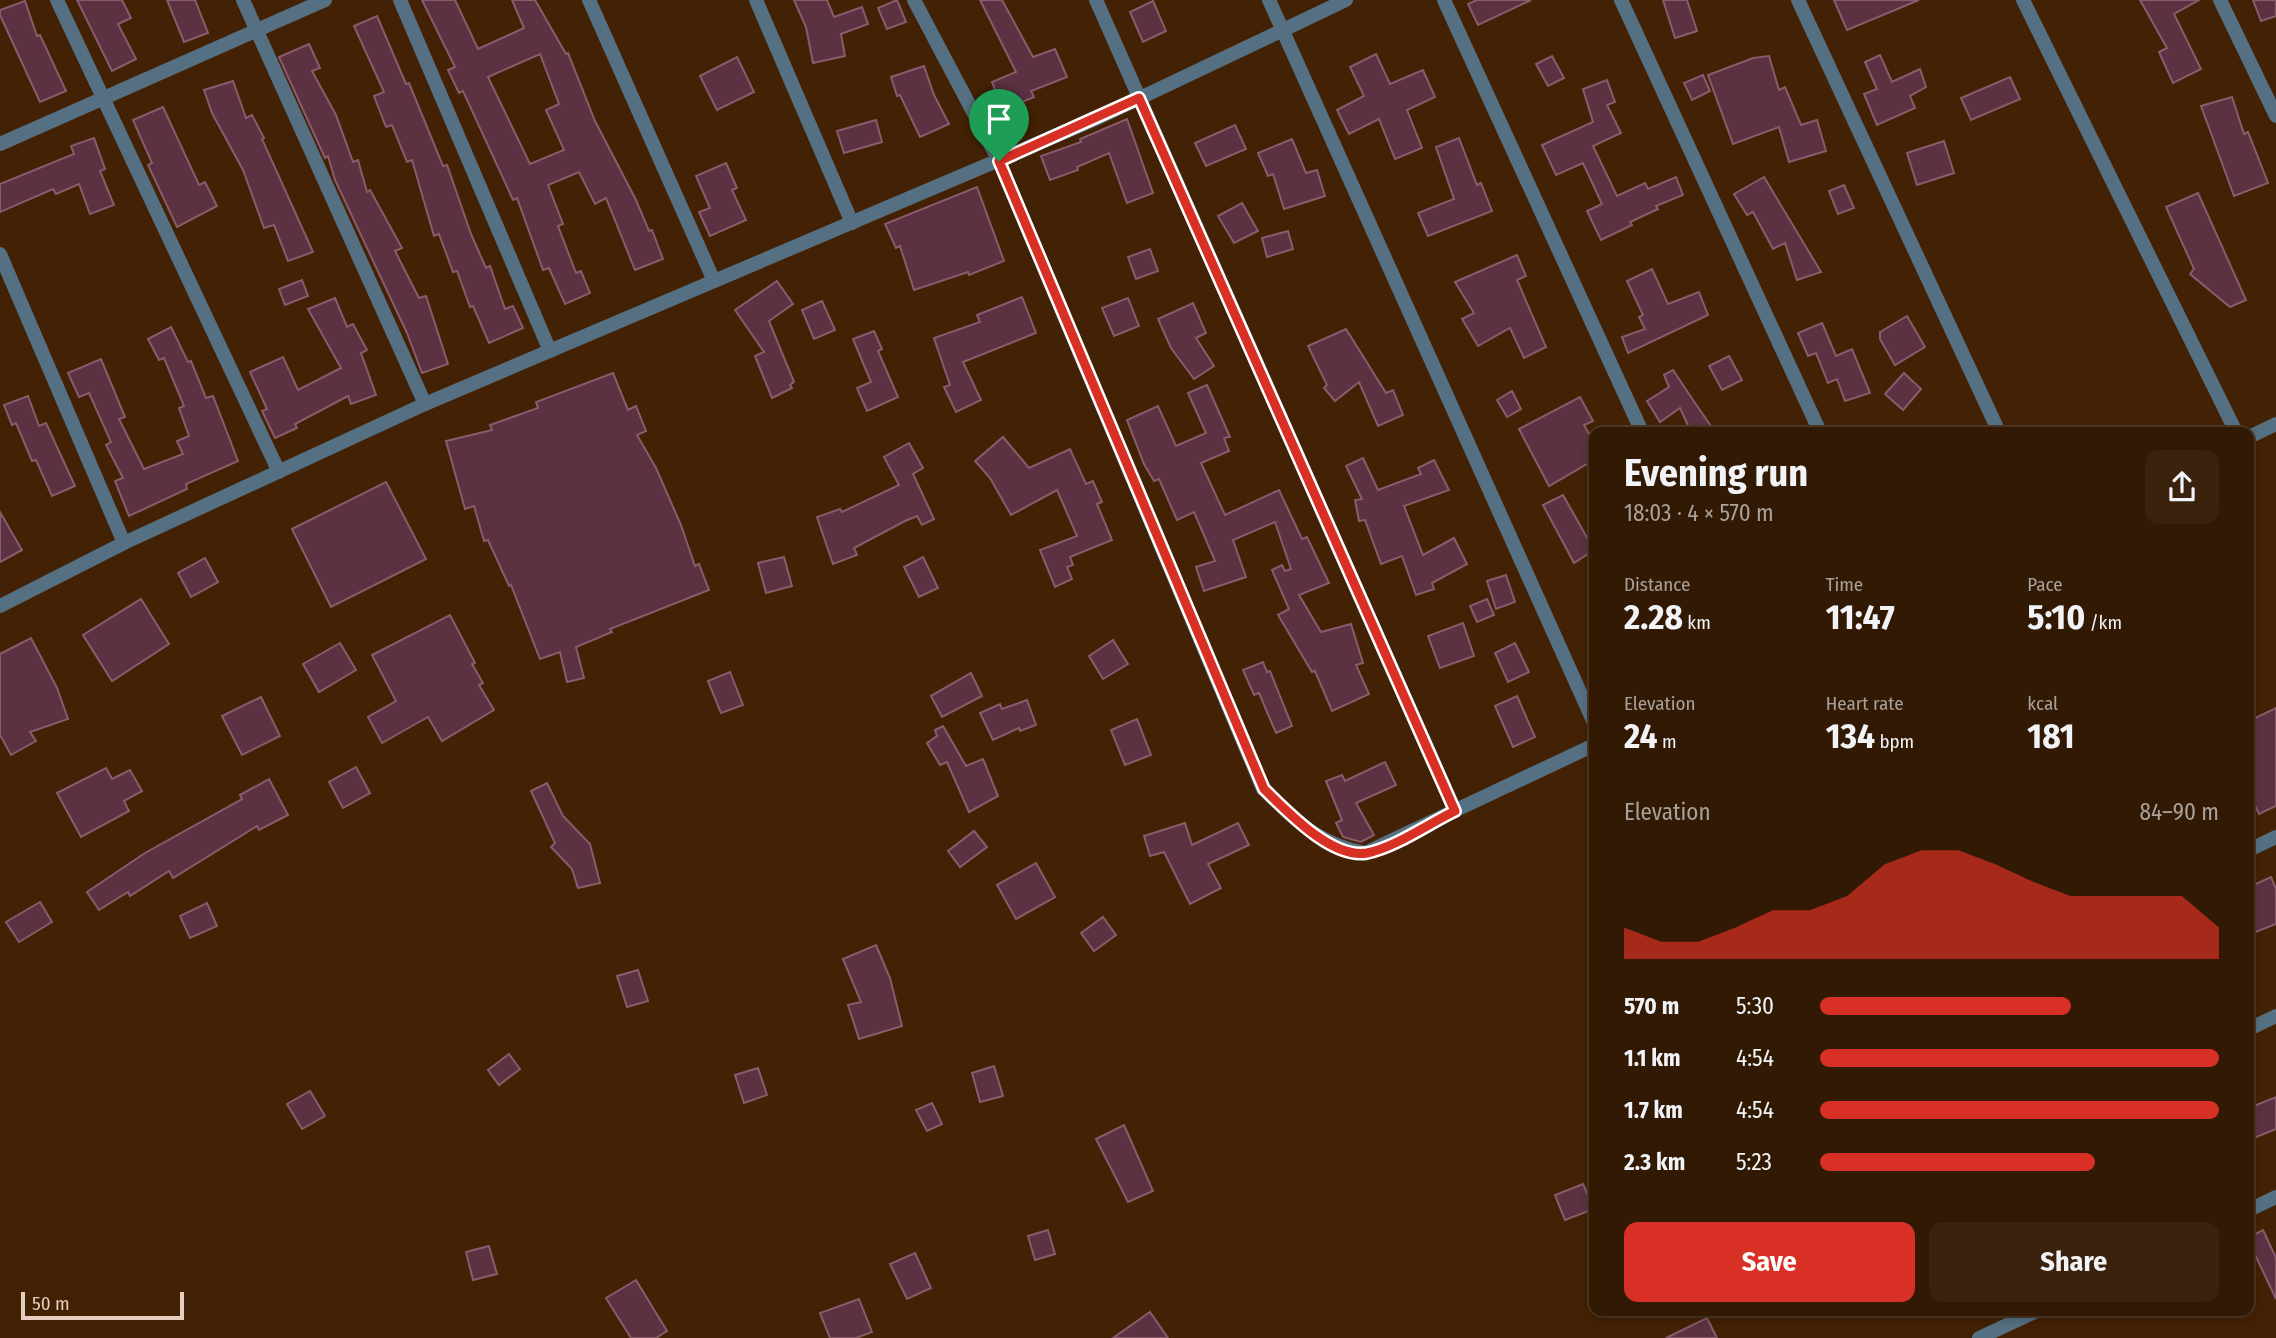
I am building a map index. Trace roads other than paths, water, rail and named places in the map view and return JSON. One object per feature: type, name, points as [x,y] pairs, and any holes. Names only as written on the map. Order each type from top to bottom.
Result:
[{"type":"street","points":[[57,0],[279,472]]},
{"type":"street","points":[[243,0],[425,404]]},
{"type":"street","points":[[0,144],[325,0]]},
{"type":"street","points":[[400,0],[550,351]]},
{"type":"street","points":[[589,0],[714,281]]},
{"type":"street","points":[[756,0],[852,223]]},
{"type":"street","points":[[914,0],[999,161],[1264,789],[1301,825],[1336,848],[1365,853],[1589,747]]},
{"type":"street","points":[[1096,0],[1455,811]]},
{"type":"street","points":[[1269,0],[1589,712]]},
{"type":"street","points":[[0,606],[124,544],[425,404],[999,161],[1346,0]]},
{"type":"street","points":[[1444,0],[1640,427]]},
{"type":"street","points":[[1621,0],[1818,427]]},
{"type":"street","points":[[1798,0],[1997,427]]},
{"type":"street","points":[[2023,0],[2234,427]]},
{"type":"street","points":[[2220,0],[2276,116]]},
{"type":"street","points":[[0,254],[124,544]]},
{"type":"street","points":[[2254,434],[2276,424]]},
{"type":"street","points":[[2254,848],[2276,837]]},
{"type":"street","points":[[2254,1027],[2276,1016]]},
{"type":"street","points":[[2254,1208],[2276,1197]]},
{"type":"street","points":[[1979,1338],[2026,1316]]}]
